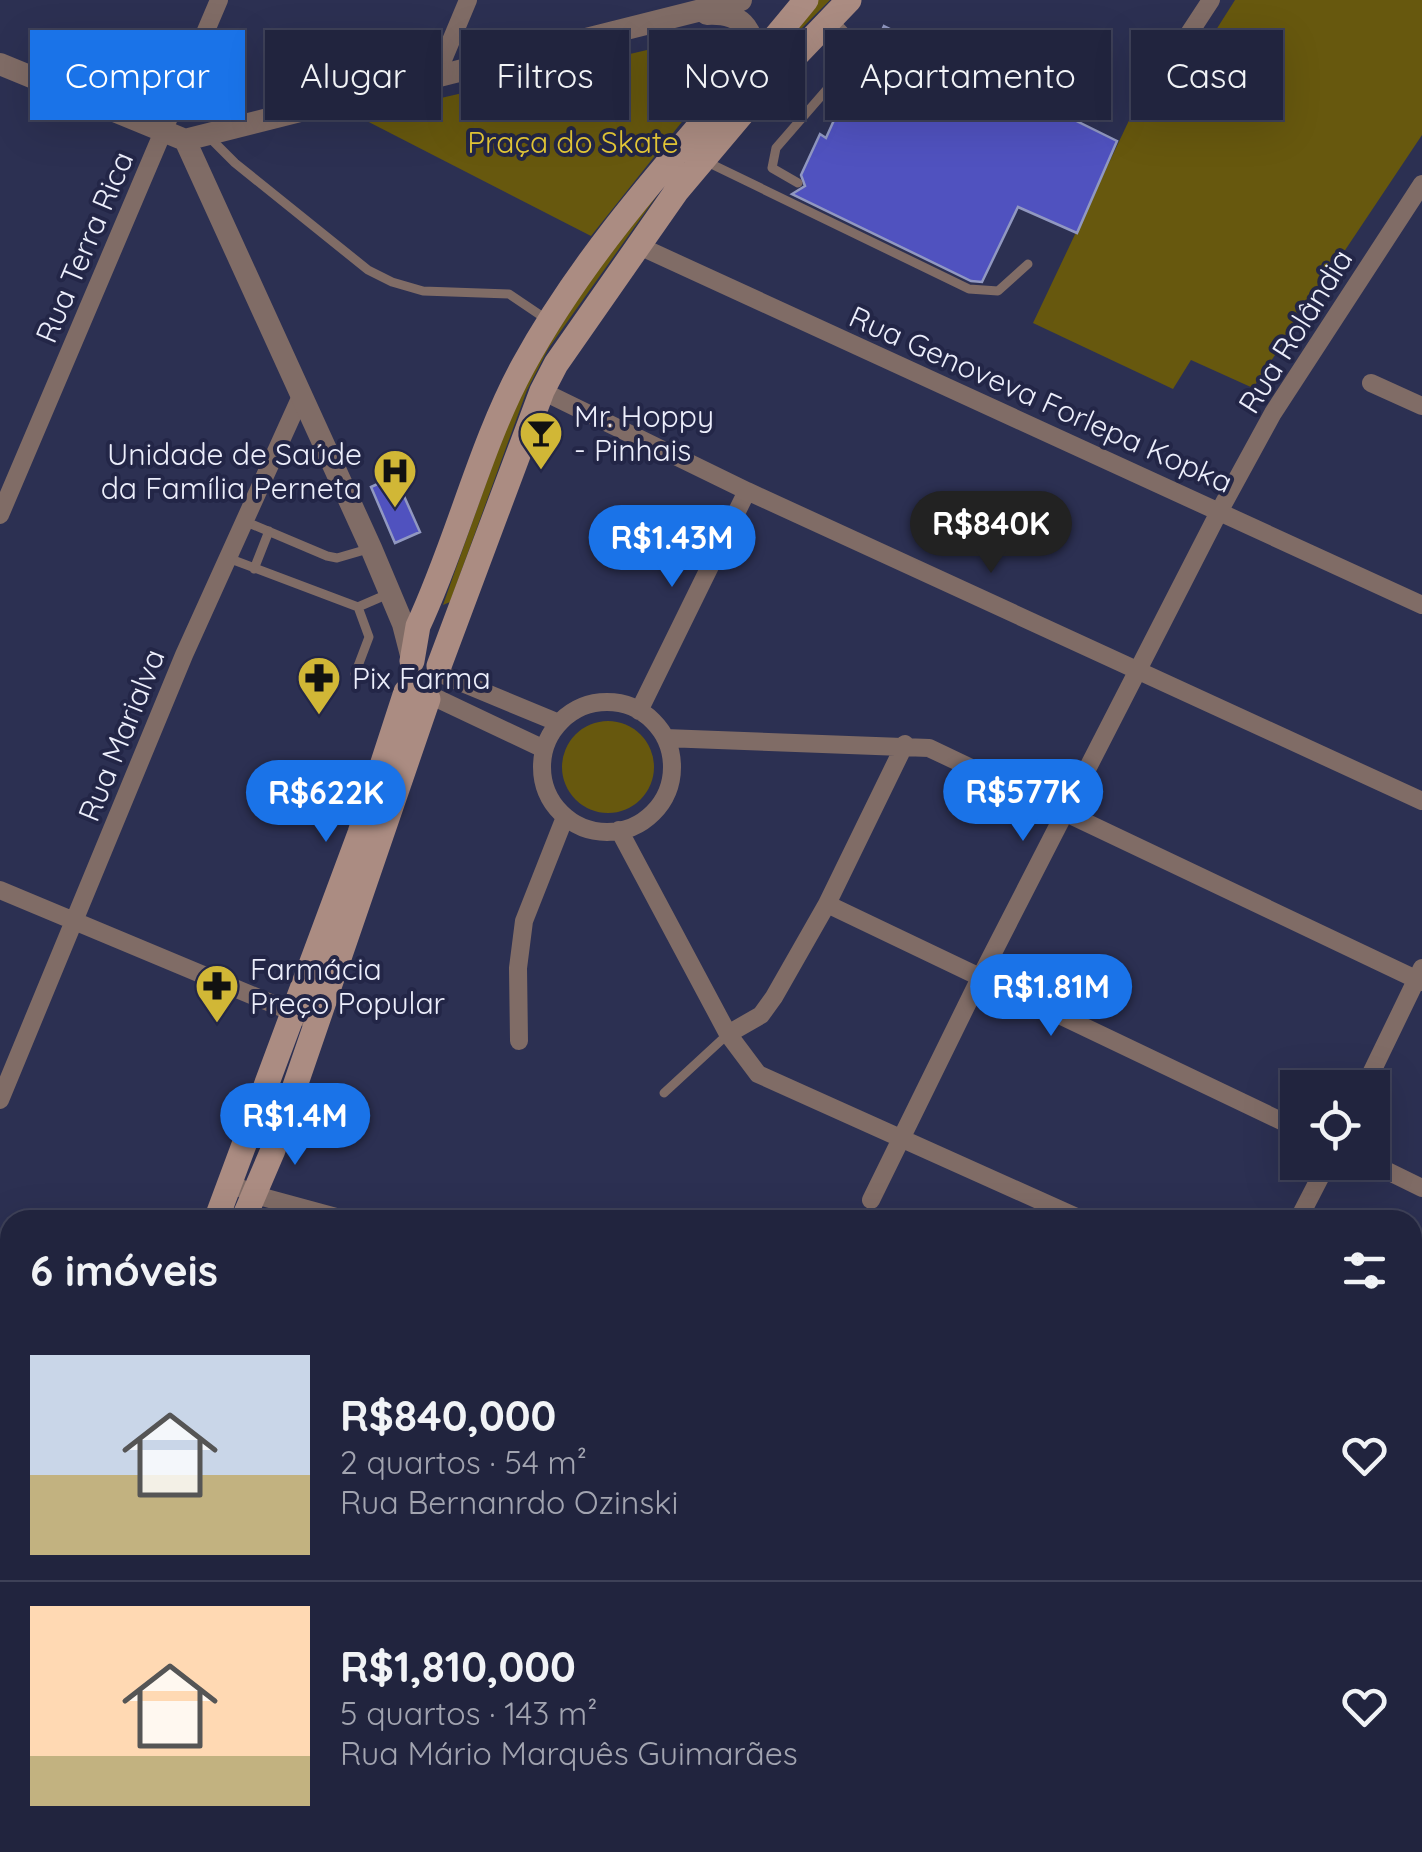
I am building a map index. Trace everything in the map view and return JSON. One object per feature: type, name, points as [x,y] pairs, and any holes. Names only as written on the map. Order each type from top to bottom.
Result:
[{"type":"main road","points":[[782,30],[806,0]]},
{"type":"main road","points":[[220,1210],[360,833],[460,616],[542,390],[637,245],[703,160],[834,15]]},
{"type":"main road","points":[[248,1210],[430,686],[426,658],[412,661],[418,626],[509,394],[549,321],[640,196],[706,120]]},
{"type":"main road","points":[[430,601],[441,611],[460,616]]},
{"type":"street","name":"Rua Terra Rica","points":[[0,516],[220,0]]},
{"type":"street","points":[[441,64],[468,0]]},
{"type":"street","points":[[441,78],[741,0]]},
{"type":"street","points":[[1191,30],[1211,0]]},
{"type":"street","points":[[684,16],[721,14],[742,20],[748,30]]},
{"type":"street","points":[[0,64],[163,132],[197,138],[271,120]]},
{"type":"street","points":[[197,138],[302,394],[390,593],[412,661]]},
{"type":"street","name":"Rua Rolândia","points":[[871,1200],[1220,510],[1273,413],[1422,184]]},
{"type":"street","name":"Rua Genoveva Forlepa Kopka","points":[[637,245],[1422,605]]},
{"type":"street","points":[[1371,383],[1422,406]]},
{"type":"street","points":[[542,390],[748,491],[1422,800]]},
{"type":"street","name":"Rua Marialva","points":[[1,1096],[184,654],[302,394]]},
{"type":"street","points":[[639,711],[748,491]]},
{"type":"street","points":[[430,686],[559,723]]},
{"type":"street","points":[[430,686],[544,750]]},
{"type":"street","points":[[597,703],[639,711],[664,738],[671,772],[664,796],[647,817],[618,830],[588,829],[566,817],[545,786],[544,750],[559,723],[578,709],[597,703]]},
{"type":"street","points":[[664,738],[905,744],[942,754],[1420,976],[1373,1070]]},
{"type":"street","points":[[728,1034],[761,1015],[826,904],[905,744]]},
{"type":"street","points":[[518,1041],[518,968],[524,922],[566,817]]},
{"type":"street","points":[[618,830],[728,1034],[758,1074],[1061,1210]]},
{"type":"street","points":[[0,890],[316,1022]]},
{"type":"street","points":[[826,904],[979,980],[1280,1120]]},
{"type":"street","points":[[1390,1172],[1422,1188]]},
{"type":"street","points":[[1303,1210],[1319,1180]]},
{"type":"street","points":[[230,1183],[255,1195],[310,1210]]},
{"type":"lane","points":[[798,183],[772,168],[771,160],[776,148],[842,72],[844,52],[834,15]]},
{"type":"lane","points":[[197,138],[380,276],[423,291],[508,294],[549,321]]},
{"type":"lane","points":[[703,160],[970,289],[998,291],[1028,264]]},
{"type":"lane","points":[[244,521],[337,558],[371,548]]},
{"type":"lane","points":[[254,568],[269,531]]},
{"type":"lane","points":[[228,558],[358,607],[390,593]]},
{"type":"lane","points":[[356,674],[369,637],[358,607]]},
{"type":"lane","points":[[664,1093],[728,1034]]},
{"type":"green space","points":[[817,0],[830,0],[800,30],[792,30]]},
{"type":"green space","points":[[1235,0],[1422,0],[1422,135],[1253,388],[1191,360],[1173,389],[1033,323],[1131,116],[1131,120],[1168,121],[1283,120],[1283,30],[1216,30]]},
{"type":"green space","name":"Praça do Skate","points":[[649,50],[649,120],[683,120],[591,236],[365,120],[441,120],[441,98],[461,93],[461,120],[629,120],[629,54]]},
{"type":"green space","points":[[716,120],[720,120],[670,177],[548,349],[527,390],[450,602],[443,605],[519,390],[618,237]]},
{"type":"green space","points":[[608,721],[626,724],[641,734],[651,749],[651,785],[641,800],[626,810],[608,813],[590,810],[575,800],[565,785],[562,767],[565,749],[575,734],[590,724]]},
{"type":"building","points":[[834,120],[1074,120],[1117,141],[1077,233],[1018,207],[982,282],[971,281],[792,194],[805,186],[801,175],[820,134],[826,138]]},
{"type":"building","name":"Unidade de Saúde da Família Perneta","points":[[395,476],[420,532],[395,543],[371,487]]},
{"type":"place","name":"Mr. Hoppy - Pinhais","points":[[541,471]]},
{"type":"place","name":"Unidade de Saúde da Família Perneta","points":[[395,509]]},
{"type":"place","name":"Pix Farma","points":[[319,716]]},
{"type":"place","name":"Farmácia Preço Popular","points":[[217,1024]]}]
